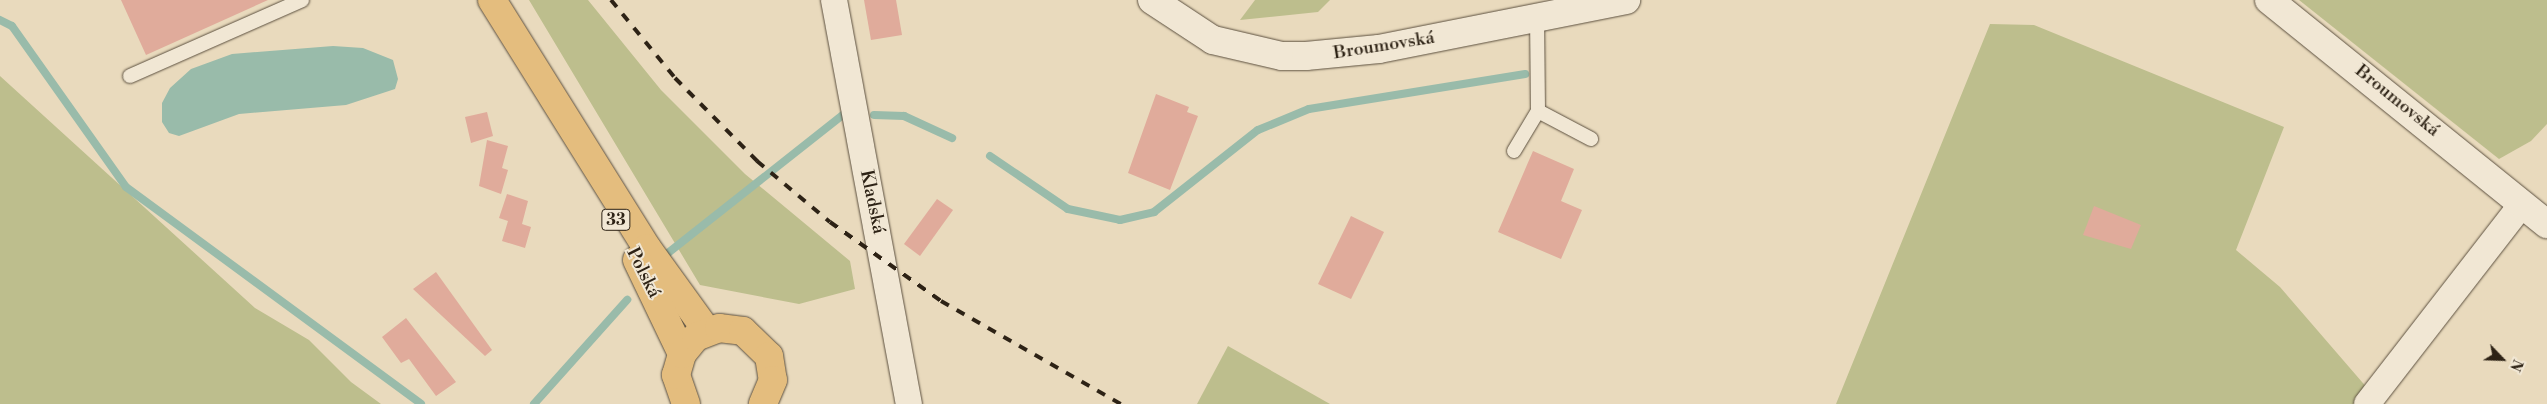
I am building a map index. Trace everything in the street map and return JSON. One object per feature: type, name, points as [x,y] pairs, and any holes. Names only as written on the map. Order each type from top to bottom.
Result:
[{"type":"main road","name":"Polská","points":[[492,0],[647,248],[707,331]]},
{"type":"main road","name":"Broumovská","points":[[1152,0],[1213,40],[1282,56],[1335,56],[1537,20],[1626,0]]},
{"type":"main road","name":"Broumovská","points":[[2269,0],[2547,224]]},
{"type":"main road","name":"Polská","points":[[547,88],[682,354]]},
{"type":"main road","points":[[679,402],[676,375],[682,354],[707,331],[743,331],[762,345],[772,368],[763,404]]},
{"type":"street","name":"Kladská","points":[[834,0],[909,404]]},
{"type":"street","points":[[2367,404],[2522,204]]},
{"type":"lane","points":[[130,76],[302,0]]},
{"type":"lane","points":[[1514,151],[1538,111],[1537,20]]},
{"type":"lane","points":[[1538,111],[1591,139]]},
{"type":"shaded area","points":[[529,0],[588,0],[661,90],[745,174],[850,261],[855,289],[799,304],[700,285]]},
{"type":"shaded area","points":[[1255,0],[1330,0],[1318,12],[1240,20]]},
{"type":"shaded area","points":[[2299,0],[2547,0],[2547,124],[2531,141],[2499,159]]},
{"type":"shaded area","points":[[1990,24],[2034,25],[2284,127],[2236,250],[2280,287],[2381,404],[1836,404]]},
{"type":"shaded area","points":[[333,46],[363,48],[393,60],[398,79],[395,89],[346,105],[239,114],[179,136],[169,133],[162,122],[162,103],[170,88],[191,69],[232,54]]},
{"type":"shaded area","points":[[0,76],[255,308],[309,340],[351,382],[381,404],[0,404]]},
{"type":"shaded area","points":[[1228,346],[1330,404],[1197,404]]},
{"type":"building","points":[[121,0],[268,0],[146,55]]},
{"type":"building","points":[[864,0],[896,0],[902,35],[871,40]]},
{"type":"building","points":[[1156,94],[1189,107],[1187,112],[1198,116],[1170,190],[1128,173]]},
{"type":"building","points":[[487,112],[493,136],[471,143],[465,117]]},
{"type":"building","points":[[487,140],[508,146],[502,168],[508,170],[501,194],[479,186]]},
{"type":"building","points":[[1533,151],[1574,169],[1561,201],[1582,210],[1561,259],[1498,232]]},
{"type":"building","points":[[507,194],[528,201],[522,224],[531,227],[525,248],[502,241],[508,221],[499,218]]},
{"type":"building","points":[[937,199],[953,210],[920,256],[904,244]]},
{"type":"building","points":[[2094,206],[2141,225],[2131,249],[2083,235]]},
{"type":"building","points":[[1351,216],[1384,232],[1351,299],[1318,284]]},
{"type":"building","points":[[436,272],[492,350],[485,356],[413,289]]},
{"type":"building","points":[[406,318],[456,382],[436,396],[409,359],[401,363],[382,337]]},
{"type":"waterway","points":[[0,20],[12,26],[126,187],[421,404]]},
{"type":"waterway","points":[[990,156],[1068,209],[1120,220],[1154,212],[1258,130],[1309,109],[1525,74]]},
{"type":"waterway","points":[[668,253],[844,114]]},
{"type":"waterway","points":[[874,115],[904,116],[952,138]]},
{"type":"waterway","points":[[534,404],[627,300]]},
{"type":"railway","points":[[611,0],[675,78],[757,161],[830,222],[941,301],[1121,404]]}]
